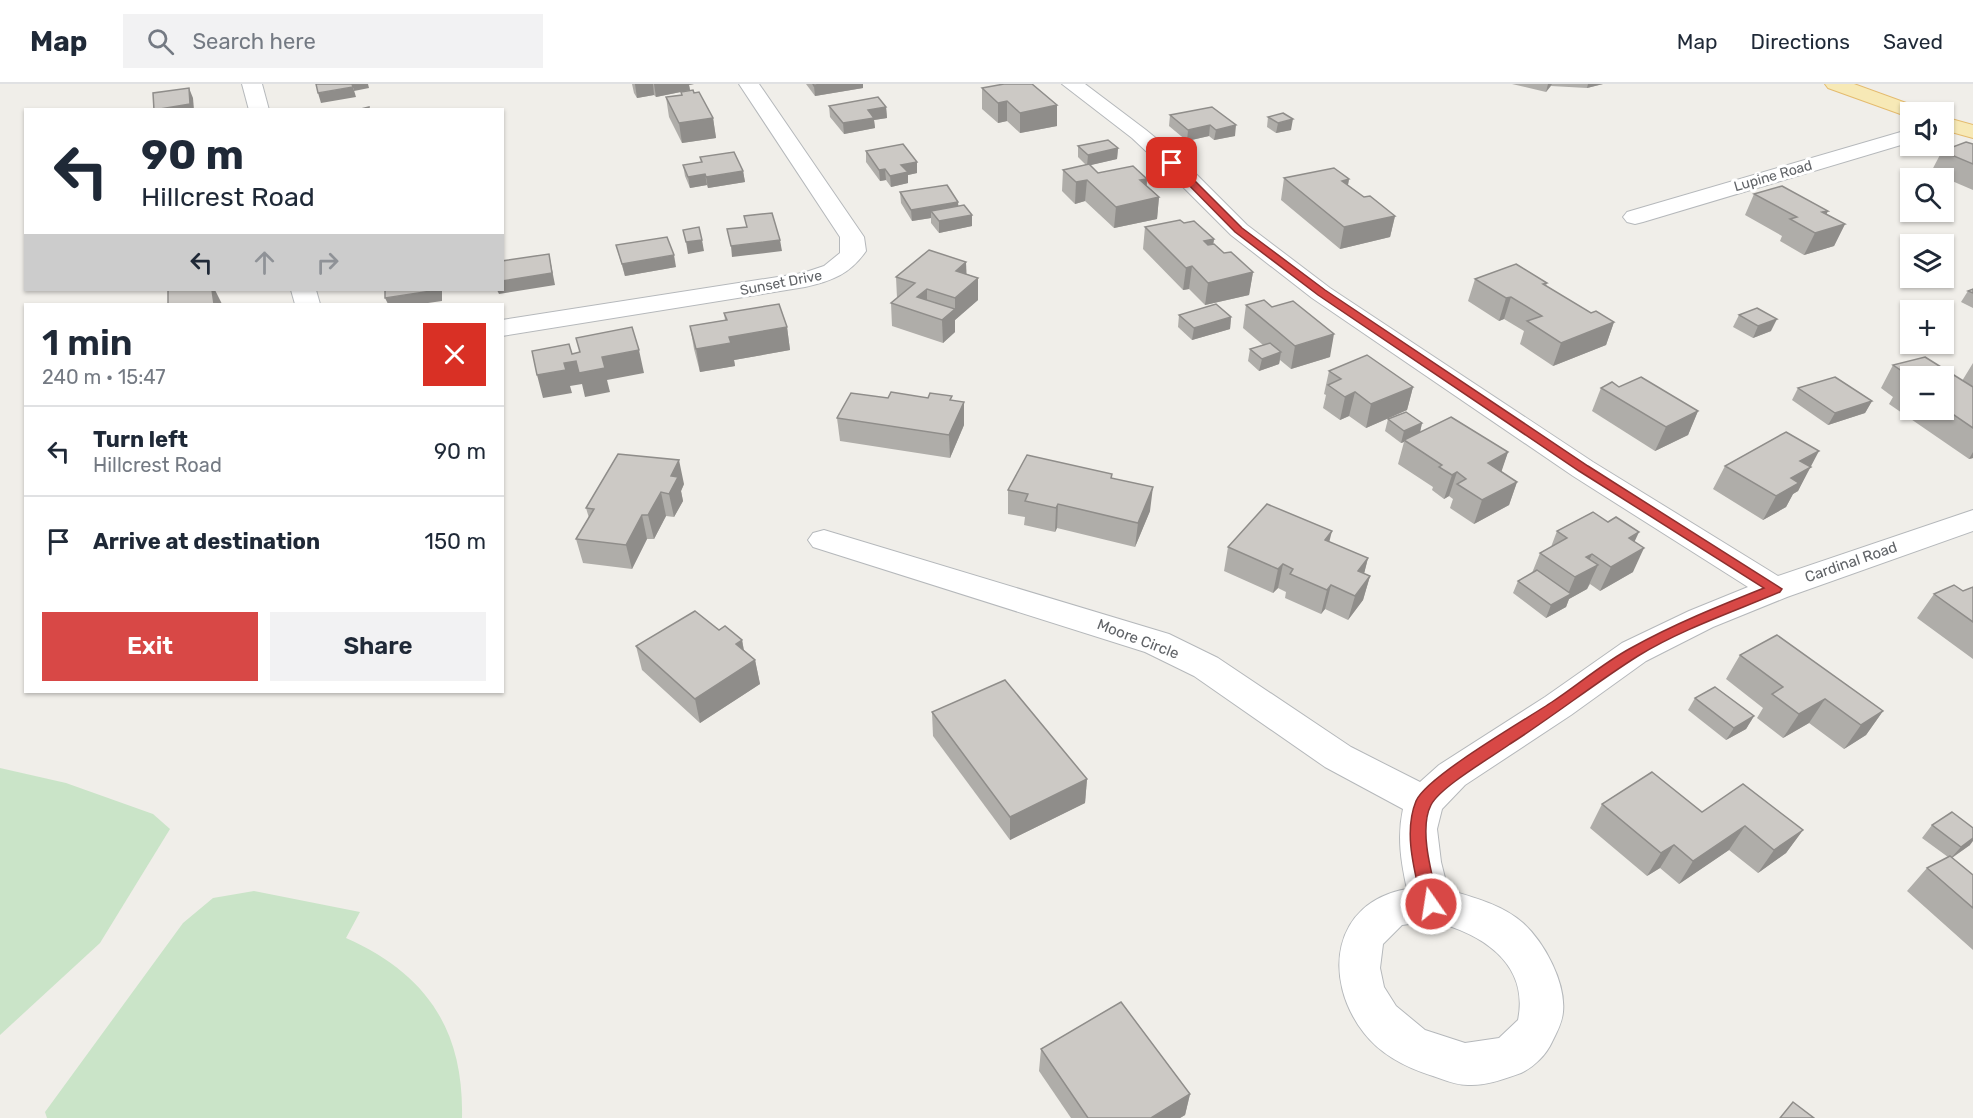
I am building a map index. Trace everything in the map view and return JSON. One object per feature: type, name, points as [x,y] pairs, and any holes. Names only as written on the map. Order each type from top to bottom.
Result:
[{"type":"main road","points":[[1835,84],[1900,107]]},
{"type":"main road","points":[[1954,126],[1973,132]]},
{"type":"street","points":[[252,84],[258,108]]},
{"type":"street","name":"Sunset Drive","points":[[504,328],[805,280],[829,273],[846,264],[854,251],[852,237],[749,84]]},
{"type":"street","points":[[1072,84],[1138,134],[1172,163],[1239,230],[1312,286],[1583,469],[1775,589]]},
{"type":"street","name":"Lupine Road","points":[[1635,217],[1900,138]]},
{"type":"street","name":"Cardinal Road","points":[[1424,802],[1452,775],[1558,706],[1634,652],[1701,619],[1775,589],[1973,520]]},
{"type":"street","name":"Moore Circle","points":[[824,540],[1157,643],[1206,667],[1338,757],[1424,802]]},
{"type":"street","points":[[1424,802],[1418,829],[1421,862],[1431,904]]},
{"type":"street","points":[[1431,904],[1470,912],[1507,935],[1532,966],[1542,993],[1542,1010],[1534,1036],[1511,1056],[1469,1065],[1427,1055],[1391,1033],[1375,1015],[1361,987],[1357,964],[1363,940],[1370,929],[1389,912],[1402,907],[1431,904]]},
{"type":"green space","points":[[0,768],[66,783],[153,814],[170,829],[100,943],[0,1035]]},
{"type":"green space","points":[[254,891],[360,912],[346,938],[374,952],[399,969],[419,988],[435,1008],[448,1032],[461,1086],[462,1118],[47,1118],[45,1112],[183,923],[213,898]]},
{"type":"building","points":[[316,84],[352,84],[353,87],[318,93]]},
{"type":"building","points":[[1004,84],[1032,84],[1057,105],[1020,113],[1007,101],[998,103],[982,88]]},
{"type":"building","points":[[189,88],[190,104],[154,108],[153,93]]},
{"type":"building","points":[[693,90],[694,93],[699,92],[713,118],[679,123],[666,97],[682,95],[681,92]]},
{"type":"building","points":[[878,97],[886,107],[868,110],[874,118],[843,123],[829,106]]},
{"type":"building","points":[[1212,107],[1236,125],[1216,130],[1210,125],[1188,130],[1170,115]]},
{"type":"building","points":[[1283,113],[1293,119],[1278,123],[1268,117]]},
{"type":"building","points":[[1108,140],[1118,148],[1088,155],[1078,146]]},
{"type":"building","points":[[1966,142],[1973,144],[1973,164],[1954,156],[1954,146]]},
{"type":"building","points":[[903,144],[917,162],[901,165],[908,172],[890,176],[885,169],[879,170],[866,151]]},
{"type":"building","points":[[734,152],[743,171],[706,177],[705,174],[688,177],[683,165],[702,162],[700,157]]},
{"type":"building","points":[[1089,164],[1098,173],[1133,166],[1147,179],[1140,180],[1159,197],[1116,207],[1087,180],[1076,182],[1063,170]]},
{"type":"building","points":[[1334,168],[1349,179],[1342,181],[1364,197],[1370,196],[1395,216],[1344,227],[1284,178]]},
{"type":"building","points":[[947,185],[958,202],[911,210],[900,192]]},
{"type":"building","points":[[1782,186],[1828,211],[1822,212],[1845,224],[1815,233],[1790,219],[1797,217],[1754,194]]},
{"type":"building","points":[[964,205],[972,215],[939,221],[931,211]]},
{"type":"building","points":[[772,213],[780,240],[731,246],[727,229],[747,227],[744,216]]},
{"type":"building","points":[[1180,220],[1184,223],[1194,221],[1214,239],[1204,241],[1208,245],[1214,244],[1224,253],[1231,252],[1253,272],[1208,283],[1192,266],[1186,268],[1145,227]]},
{"type":"building","points":[[699,227],[702,240],[686,242],[683,230]]},
{"type":"building","points":[[667,237],[674,255],[622,264],[616,245]]},
{"type":"building","points":[[929,250],[966,262],[956,271],[978,278],[955,298],[927,289],[917,297],[955,309],[942,320],[891,303],[915,283],[896,277]]},
{"type":"building","points":[[549,254],[552,273],[504,281],[504,261]]},
{"type":"building","points":[[1516,264],[1547,283],[1543,284],[1591,313],[1596,311],[1614,322],[1561,343],[1527,321],[1542,316],[1475,279]]},
{"type":"building","points":[[168,291],[212,291],[214,303],[168,303]]},
{"type":"building","points":[[385,291],[431,291],[385,298]]},
{"type":"building","points":[[1264,300],[1272,307],[1293,301],[1334,334],[1295,346],[1246,305]]},
{"type":"building","points":[[779,304],[787,327],[729,337],[731,343],[696,349],[690,326],[727,320],[724,313]]},
{"type":"building","points":[[1216,304],[1231,317],[1194,328],[1179,315]]},
{"type":"building","points":[[1757,308],[1777,319],[1758,326],[1739,315]]},
{"type":"building","points":[[632,327],[639,350],[602,357],[605,368],[579,373],[576,361],[564,363],[566,370],[537,375],[532,351],[569,344],[572,354],[580,352],[576,338]]},
{"type":"building","points":[[1270,343],[1281,352],[1262,359],[1250,349]]},
{"type":"building","points":[[1367,355],[1413,387],[1371,404],[1355,392],[1345,397],[1328,385],[1341,379],[1329,371]]},
{"type":"building","points":[[1925,357],[1939,366],[1900,366],[1900,370],[1893,365]]},
{"type":"building","points":[[1954,375],[1973,387],[1973,428],[1954,415]]},
{"type":"building","points":[[1641,377],[1698,411],[1666,427],[1601,388],[1612,382],[1619,387]]},
{"type":"building","points":[[1835,377],[1872,401],[1835,413],[1798,388]]},
{"type":"building","points":[[891,392],[928,398],[930,393],[952,396],[950,400],[964,402],[949,435],[837,418],[851,393],[888,398]]},
{"type":"building","points":[[1406,412],[1422,423],[1404,431],[1388,419]]},
{"type":"building","points":[[1451,417],[1508,452],[1488,463],[1517,482],[1482,500],[1457,484],[1466,479],[1457,472],[1452,475],[1439,467],[1442,465],[1404,440]]},
{"type":"building","points":[[1786,432],[1819,451],[1800,461],[1811,467],[1791,478],[1799,483],[1776,496],[1725,466]]},
{"type":"building","points":[[618,454],[679,460],[671,476],[678,477],[669,494],[661,492],[648,515],[642,515],[626,545],[576,539],[594,509],[586,508]]},
{"type":"building","points":[[1027,455],[1112,474],[1111,478],[1153,487],[1138,523],[1058,504],[1056,508],[1025,501],[1028,494],[1008,490]]},
{"type":"building","points":[[1267,504],[1332,531],[1325,540],[1368,558],[1358,571],[1370,576],[1355,596],[1331,585],[1327,590],[1290,574],[1293,569],[1283,564],[1278,569],[1228,547]]},
{"type":"building","points":[[1593,512],[1608,522],[1616,517],[1639,532],[1629,538],[1644,548],[1611,567],[1592,554],[1586,557],[1598,565],[1575,577],[1540,553],[1567,538],[1557,531]]},
{"type":"building","points":[[1537,570],[1571,594],[1551,605],[1518,581]]},
{"type":"building","points":[[1954,585],[1963,591],[1973,587],[1973,622],[1934,594]]},
{"type":"building","points":[[695,611],[719,630],[725,626],[742,640],[736,644],[755,660],[695,699],[636,646]]},
{"type":"building","points":[[1777,635],[1883,711],[1861,725],[1825,699],[1799,714],[1772,694],[1783,687],[1740,655]]},
{"type":"building","points":[[1005,680],[1087,779],[1010,817],[932,712]]},
{"type":"building","points":[[1715,687],[1754,716],[1734,728],[1695,698]]},
{"type":"building","points":[[1652,772],[1702,812],[1743,784],[1803,830],[1774,850],[1745,826],[1693,861],[1674,845],[1661,853],[1602,804]]},
{"type":"building","points":[[1952,812],[1973,828],[1973,838],[1961,847],[1932,825]]},
{"type":"building","points":[[1950,856],[1973,875],[1973,908],[1927,868]]},
{"type":"building","points":[[1121,1002],[1190,1094],[1151,1118],[1088,1118],[1041,1049]]},
{"type":"building","points":[[1793,1102],[1814,1118],[1780,1118]]},
{"type":"route","points":[[1172,163],[1239,230],[1321,293],[1583,469],[1775,589],[1701,619],[1634,652],[1558,706],[1452,775],[1424,802],[1418,829],[1421,862],[1431,904]]}]
